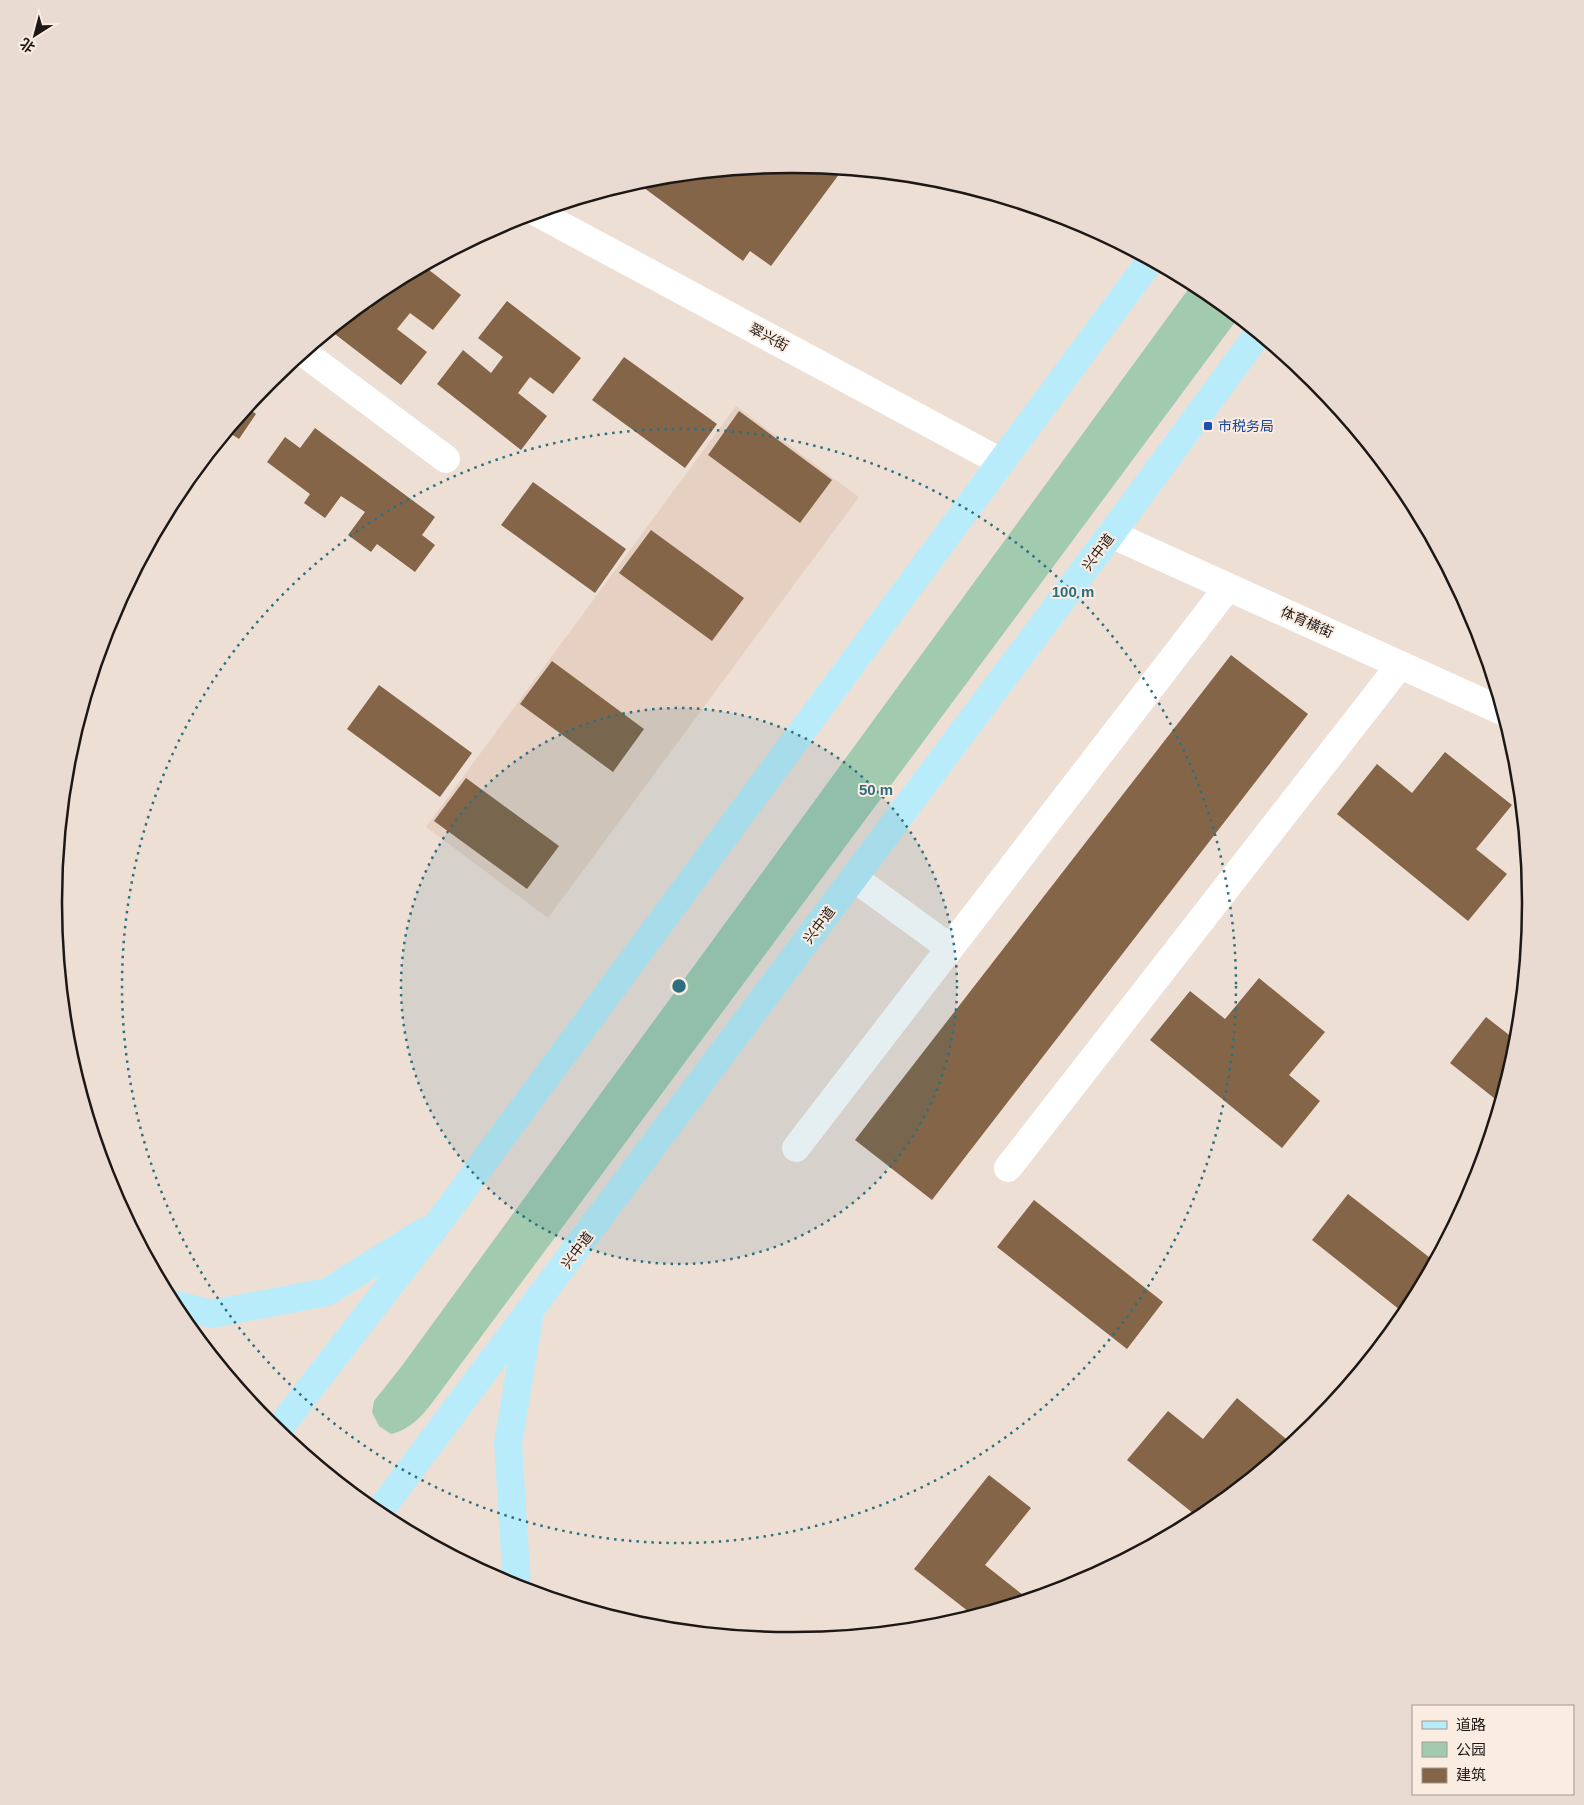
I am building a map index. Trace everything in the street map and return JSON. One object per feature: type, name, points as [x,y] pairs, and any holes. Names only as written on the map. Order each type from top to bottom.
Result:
[{"type":"main road","points":[[282,1424],[439,1222],[1147,265]]},
{"type":"main road","name":"兴中道","points":[[384,1507],[530,1314],[1112,534],[1254,339]]},
{"type":"main road","points":[[184,1307],[212,1314],[328,1292],[439,1222]]},
{"type":"main road","points":[[516,1577],[508,1443],[530,1314]]},
{"type":"street","name":"翠兴街","points":[[545,217],[1001,462]]},
{"type":"street","points":[[308,356],[446,459]]},
{"type":"street","name":"体育横街","points":[[1112,534],[1495,708]]},
{"type":"street","points":[[796,1148],[1228,586]]},
{"type":"street","points":[[1008,1168],[1400,665]]},
{"type":"street","points":[[854,878],[950,948]]},
{"type":"shaded area","points":[[736,406],[859,497],[548,918],[426,827]]},
{"type":"green space","points":[[1188,290],[1234,323],[422,1415],[408,1427],[391,1434],[379,1426],[372,1412],[374,1401],[401,1367]]},
{"type":"building","points":[[792,173],[839,175],[771,266],[750,251],[743,261],[645,188],[697,179],[744,175]]},
{"type":"building","points":[[429,270],[461,295],[433,330],[410,313],[397,329],[427,352],[401,385],[335,334]]},
{"type":"building","points":[[507,301],[581,358],[553,394],[530,377],[518,393],[547,416],[521,450],[437,384],[463,350],[491,373],[503,357],[478,338]]},
{"type":"building","points":[[624,357],[717,424],[685,468],[592,400]]},
{"type":"building","points":[[739,411],[832,480],[800,523],[708,455]]},
{"type":"building","points":[[253,412],[256,414],[239,439],[233,435]]},
{"type":"building","points":[[315,428],[435,517],[422,535],[435,545],[415,572],[377,544],[371,552],[348,535],[365,512],[341,496],[325,518],[304,503],[310,494],[267,462],[285,437],[300,448]]},
{"type":"building","points":[[533,482],[626,549],[595,593],[501,525]]},
{"type":"building","points":[[651,530],[744,598],[712,641],[619,573]]},
{"type":"building","points":[[1231,655],[1308,714],[932,1200],[855,1140]]},
{"type":"building","points":[[552,661],[644,729],[613,772],[520,704]]},
{"type":"building","points":[[379,685],[472,753],[440,797],[347,729]]},
{"type":"building","points":[[1445,752],[1512,805],[1476,849],[1507,874],[1468,921],[1337,814],[1377,764],[1412,793]]},
{"type":"building","points":[[466,778],[559,846],[527,889],[434,821]]},
{"type":"building","points":[[1259,978],[1325,1032],[1289,1075],[1320,1101],[1282,1148],[1150,1040],[1190,991],[1225,1019]]},
{"type":"building","points":[[1486,1017],[1509,1035],[1495,1099],[1450,1063]]},
{"type":"building","points":[[1348,1194],[1429,1257],[1398,1309],[1312,1240]]},
{"type":"building","points":[[1034,1200],[1163,1302],[1127,1349],[997,1247]]},
{"type":"building","points":[[1237,1398],[1286,1439],[1236,1481],[1192,1512],[1127,1460],[1168,1411],[1203,1439]]},
{"type":"building","points":[[989,1475],[1031,1508],[985,1565],[1022,1594],[967,1610],[914,1569]]},
{"type":"place","name":"市税务局","points":[[1208,426]]}]
